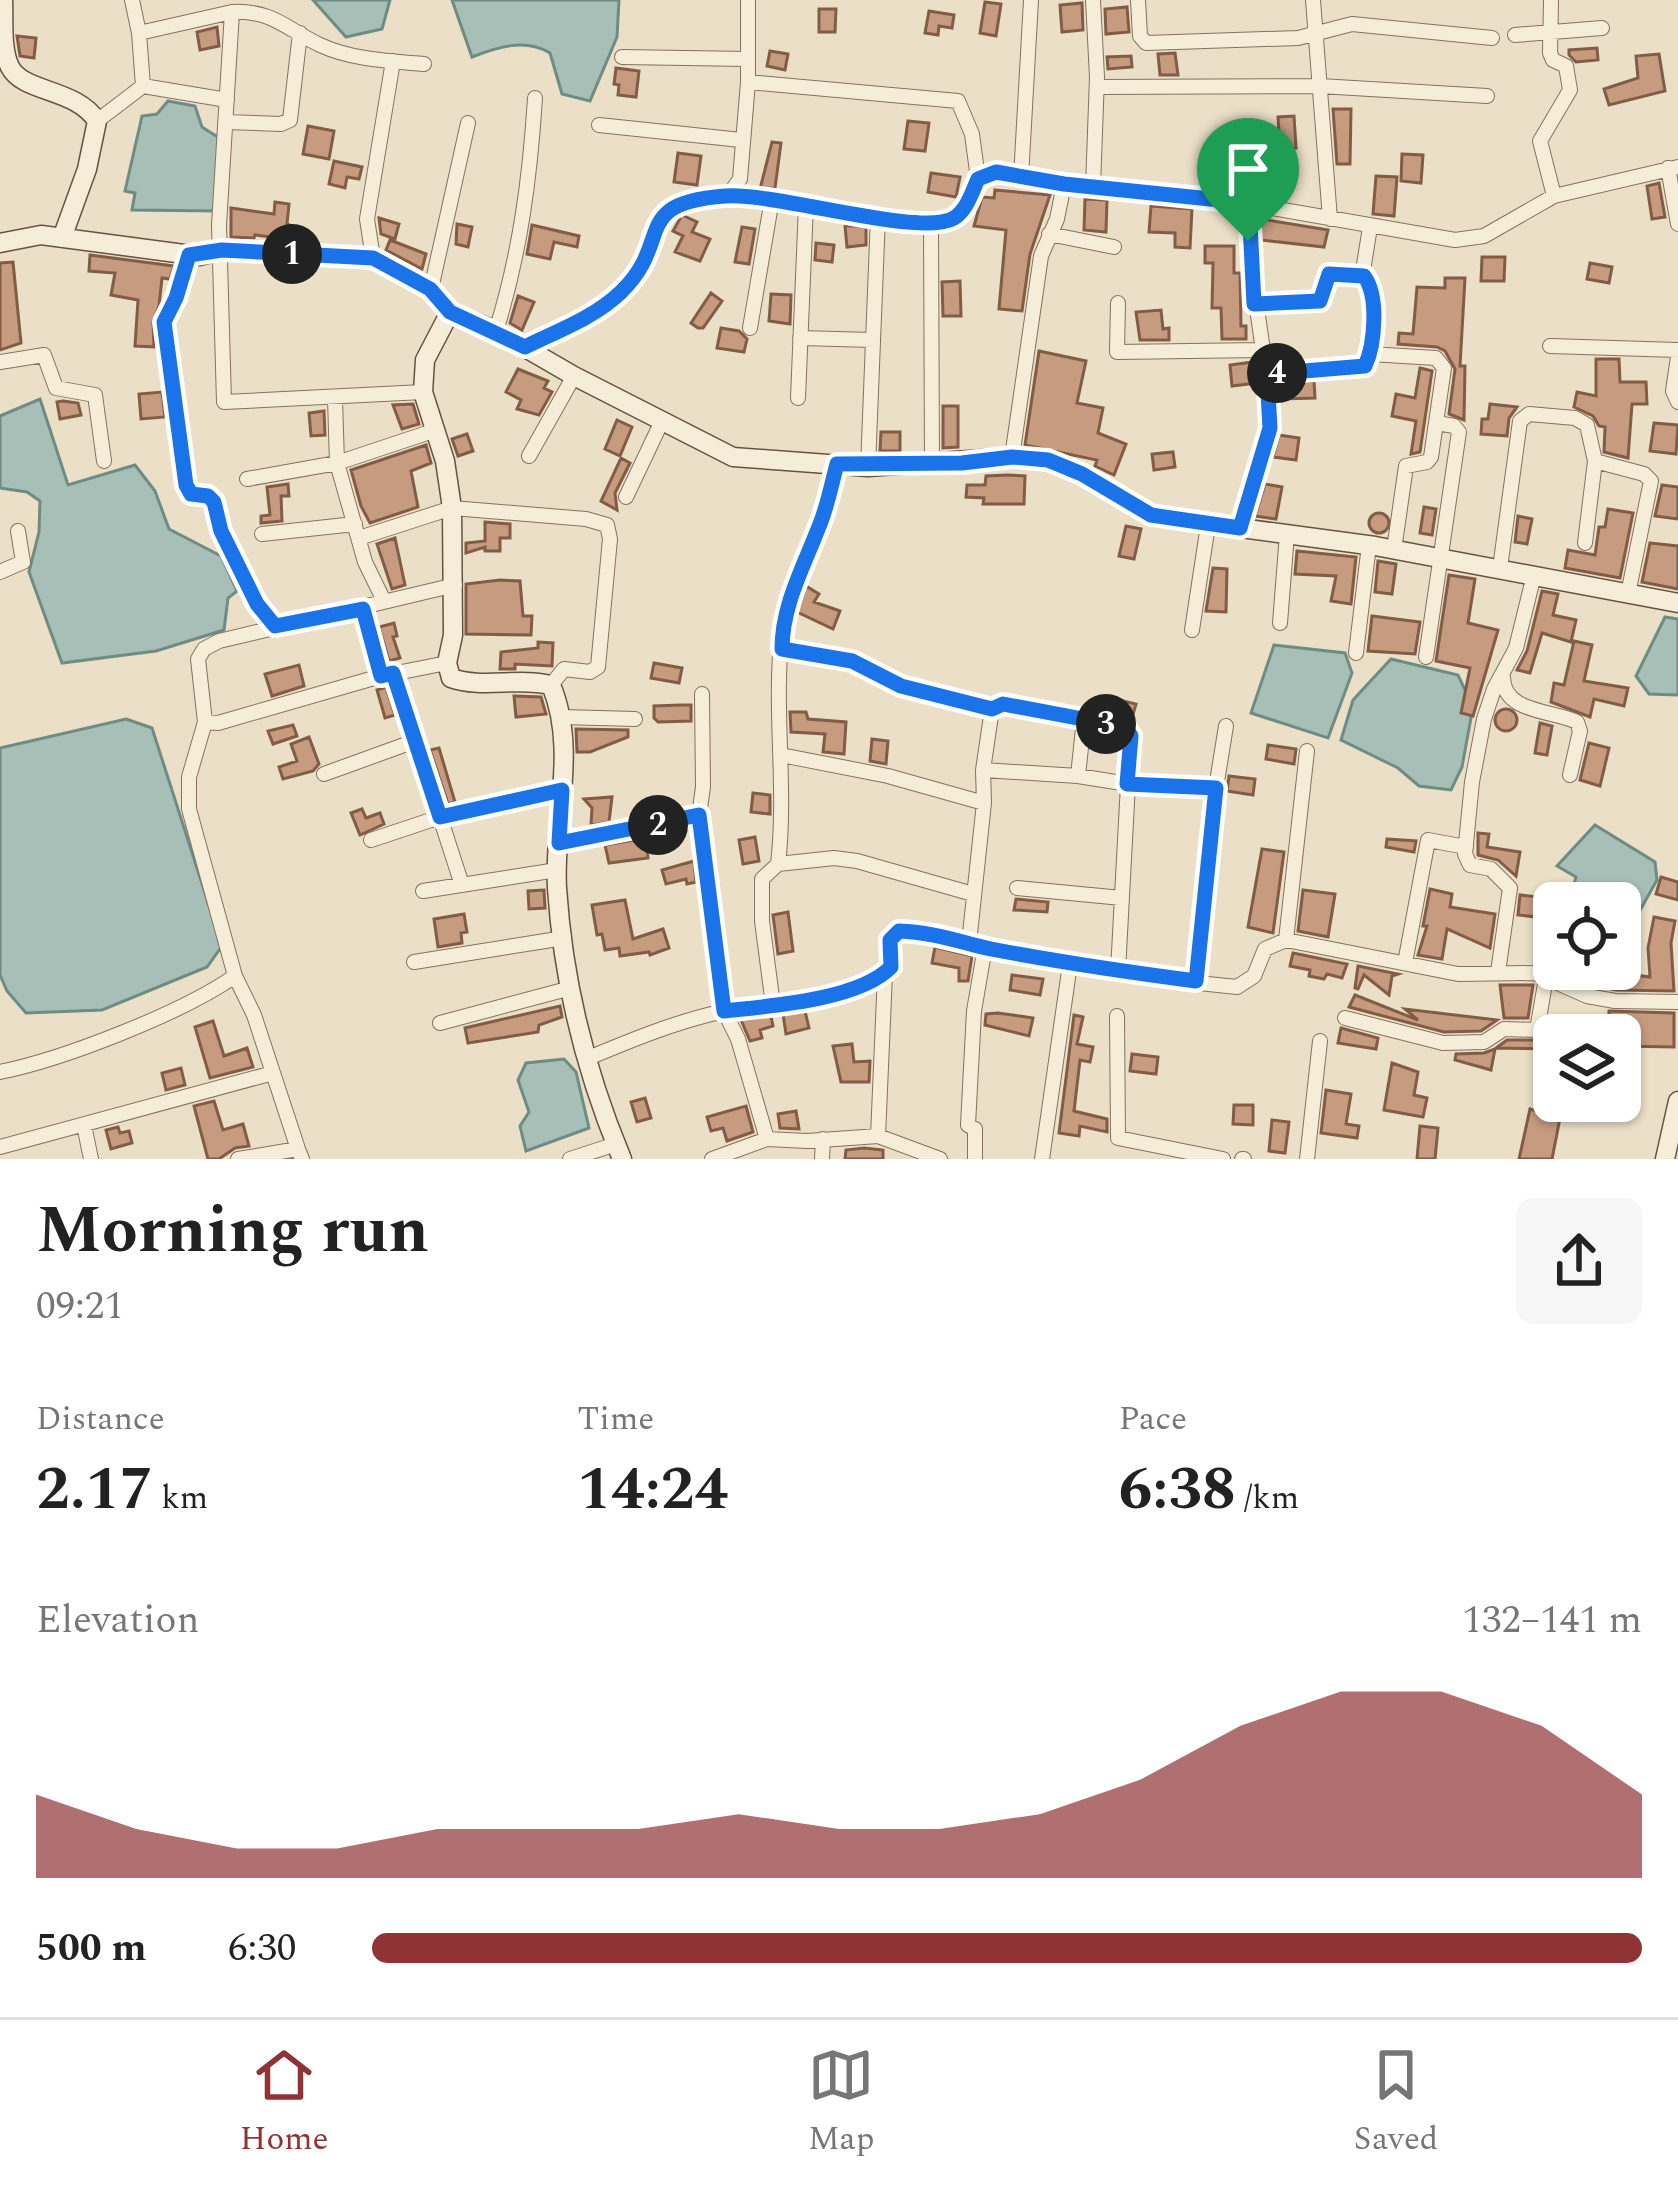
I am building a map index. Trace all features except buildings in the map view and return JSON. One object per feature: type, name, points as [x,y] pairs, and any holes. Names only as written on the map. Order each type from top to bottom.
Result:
[{"type":"street","points":[[3,0],[8,64],[18,78],[87,106],[97,121]]},
{"type":"street","points":[[132,0],[143,86]]},
{"type":"street","points":[[728,196],[740,179],[748,82],[748,0]]},
{"type":"street","points":[[1022,178],[1034,0]]},
{"type":"street","points":[[1093,0],[1097,87],[1093,187]]},
{"type":"street","points":[[1138,0],[1140,36],[1146,43],[1313,36],[1352,24],[1492,38]]},
{"type":"street","points":[[1313,0],[1330,219]]},
{"type":"street","points":[[1551,0],[1551,57],[1566,66],[1570,90],[1540,142],[1554,196]]},
{"type":"street","points":[[139,33],[263,5],[300,33],[354,57],[424,64]]},
{"type":"street","points":[[232,12],[219,225],[224,402],[423,392]]},
{"type":"street","points":[[1515,35],[1603,28]]},
{"type":"street","points":[[226,122],[281,124],[290,120],[300,33]]},
{"type":"street","points":[[622,57],[748,59]]},
{"type":"street","points":[[373,258],[367,219],[393,61]]},
{"type":"street","points":[[525,347],[586,318],[616,297],[640,273],[660,220],[669,208],[685,201],[728,196],[772,199],[932,223],[957,217],[978,179],[972,134],[958,101],[748,82]]},
{"type":"street","points":[[62,238],[87,169],[97,121],[143,86],[227,100]]},
{"type":"street","points":[[1097,87],[1320,86],[1487,96]]},
{"type":"street","points":[[496,331],[513,276],[531,174],[535,98]]},
{"type":"street","points":[[430,289],[468,123]]},
{"type":"street","points":[[598,125],[741,140]]},
{"type":"street","points":[[978,179],[996,172],[1064,184],[1249,203],[1438,239],[1484,236],[1554,196],[1673,168],[1678,224]]},
{"type":"street","points":[[1012,457],[1041,256],[1057,219],[1064,184]]},
{"type":"street","points":[[750,328],[772,199]]},
{"type":"street","points":[[1240,528],[1270,428],[1267,374],[1254,304],[1249,203]]},
{"type":"street","points":[[798,398],[806,205]]},
{"type":"street","points":[[868,466],[878,216]]},
{"type":"street","points":[[932,223],[932,464]]},
{"type":"street","points":[[1267,374],[1365,366],[1370,354],[1372,291],[1364,276],[1370,227]]},
{"type":"street","points":[[1048,234],[1114,247]]},
{"type":"street","points":[[0,244],[41,235],[189,255],[222,250],[373,258],[430,289],[450,312],[496,331],[733,457],[868,466],[1012,457],[1048,460],[1082,474],[1151,515],[1369,545],[1678,603]]},
{"type":"street","points":[[189,255],[164,322],[186,485],[191,494],[208,496],[214,502],[221,531],[257,604],[275,626]]},
{"type":"street","points":[[1254,304],[1320,301],[1327,276],[1364,276]]},
{"type":"street","points":[[1118,303],[1117,352],[1261,350]]},
{"type":"street","points":[[450,312],[425,361],[423,392],[452,508],[455,585],[447,663],[451,678],[463,683],[531,680],[551,685]]},
{"type":"street","points":[[800,338],[873,340]]},
{"type":"street","points":[[1550,346],[1678,354],[1673,391],[1678,402]]},
{"type":"street","points":[[1370,354],[1442,361],[1430,460],[1406,466],[1394,550]]},
{"type":"street","points":[[0,362],[44,355],[56,388],[95,394],[104,461]]},
{"type":"street","points":[[529,456],[574,376]]},
{"type":"street","points":[[335,398],[337,463],[384,601]]},
{"type":"street","points":[[1500,568],[1523,416],[1582,421],[1589,431],[1595,461],[1585,543]]},
{"type":"street","points":[[626,497],[662,421]]},
{"type":"street","points":[[1426,657],[1459,433],[1454,426],[1437,423]]},
{"type":"street","points":[[248,479],[337,463],[436,430]]},
{"type":"street","points":[[1595,461],[1644,474],[1651,481],[1628,594]]},
{"type":"street","points":[[778,864],[783,826],[782,631],[837,464]]},
{"type":"street","points":[[262,534],[357,531],[452,508],[607,524],[598,667],[564,669],[551,685]]},
{"type":"street","points":[[1192,630],[1208,525]]},
{"type":"street","points":[[0,572],[23,562],[18,531]]},
{"type":"street","points":[[1280,623],[1287,534]]},
{"type":"street","points":[[1357,653],[1369,545]]},
{"type":"street","points":[[1498,972],[1510,888],[1491,869],[1470,865],[1466,847],[1477,748],[1488,702],[1516,648],[1534,574]]},
{"type":"street","points":[[238,1159],[300,1154],[254,1015],[235,976],[189,809],[189,777],[205,722],[198,658],[204,649],[275,626],[455,585]]},
{"type":"street","points":[[363,609],[415,741],[462,885]]},
{"type":"street","points":[[782,649],[852,661],[901,686],[992,709],[1003,704],[1130,731],[1118,971]]},
{"type":"street","points":[[205,722],[218,723],[387,674],[447,663]]},
{"type":"street","points":[[1502,677],[1511,700],[1577,722],[1580,730],[1570,775]]},
{"type":"street","points":[[551,685],[562,716],[557,870],[577,1032],[619,1152],[570,1159]]},
{"type":"street","points":[[702,694],[699,815],[724,1011],[743,1054],[766,1139]]},
{"type":"street","points":[[975,1159],[975,1129],[968,1125],[977,945],[974,894],[984,803],[982,770],[992,709]]},
{"type":"street","points":[[562,716],[635,719]]},
{"type":"street","points":[[1078,776],[1084,719]]},
{"type":"street","points":[[1196,981],[1226,726]]},
{"type":"street","points":[[324,774],[415,741]]},
{"type":"street","points":[[1286,940],[1307,751]]},
{"type":"street","points":[[781,755],[888,776],[984,803]]},
{"type":"street","points":[[982,770],[1216,788]]},
{"type":"street","points":[[371,840],[440,817],[562,790]]},
{"type":"street","points":[[559,843],[699,815]]},
{"type":"street","points":[[1405,963],[1428,840],[1466,847]]},
{"type":"street","points":[[773,1005],[762,921],[762,879],[778,864],[834,858],[857,861],[974,894]]},
{"type":"street","points":[[422,891],[557,870]]},
{"type":"street","points":[[1018,888],[1122,898]]},
{"type":"street","points":[[586,1059],[724,1011],[869,985],[891,967],[890,940],[899,931],[932,932],[1070,964],[1237,987],[1254,976],[1265,949],[1286,940],[1459,974],[1533,973]]},
{"type":"street","points":[[414,962],[564,938]]},
{"type":"street","points":[[1042,1159],[1070,964]]},
{"type":"street","points":[[878,1136],[884,974]]},
{"type":"street","points":[[0,1072],[31,1066],[194,1001],[235,976]]},
{"type":"street","points":[[440,1023],[571,988]]},
{"type":"street","points":[[1345,1018],[1443,1042],[1484,1042],[1504,1029],[1537,1030],[1545,990]]},
{"type":"street","points":[[1573,990],[1615,1001],[1678,1002]]},
{"type":"street","points":[[1117,1016],[1118,1138],[1222,1159]]},
{"type":"street","points":[[1307,1159],[1320,1041]]},
{"type":"street","points":[[0,1147],[273,1073]]},
{"type":"street","points":[[1665,1159],[1678,1101]]},
{"type":"street","points":[[84,1125],[91,1159]]},
{"type":"street","points":[[712,1159],[766,1139],[878,1136],[940,1159]]},
{"type":"street","points":[[822,1159],[823,1139]]},
{"type":"water","points":[[313,0],[390,0],[382,29],[346,37]]},
{"type":"water","points":[[452,0],[619,0],[617,37],[590,101],[562,94],[550,53],[541,48],[511,46],[472,57]]},
{"type":"water","points":[[168,101],[195,106],[202,127],[221,139],[218,211],[132,210],[135,193],[125,191],[142,116],[157,114]]},
{"type":"water","points":[[40,399],[68,485],[135,465],[155,491],[169,529],[221,556],[237,591],[228,598],[224,630],[156,651],[62,663],[29,572],[39,532],[40,501],[27,492],[0,488],[0,416]]},
{"type":"water","points":[[1665,617],[1678,619],[1678,695],[1649,694],[1636,676]]},
{"type":"water","points":[[1274,645],[1345,653],[1352,673],[1328,738],[1251,713]]},
{"type":"water","points":[[1391,659],[1458,675],[1473,707],[1462,767],[1451,790],[1419,786],[1398,768],[1341,740],[1353,700]]},
{"type":"water","points":[[126,719],[152,728],[222,946],[207,967],[102,1010],[26,1013],[0,975],[0,748]]},
{"type":"water","points":[[1595,825],[1655,862],[1657,880],[1641,909],[1641,882],[1575,882],[1576,877],[1557,866]]},
{"type":"water","points":[[564,1059],[576,1072],[589,1128],[526,1151],[520,1126],[529,1112],[518,1080],[526,1063]]},
{"type":"route","points":[[996,172],[1064,184],[1249,203],[1248,241],[1254,304],[1320,301],[1329,274],[1364,276],[1372,291],[1371,346],[1369,360],[1360,369],[1267,374],[1270,428],[1240,528],[1151,515],[1082,474],[1048,460],[1012,457],[962,463],[837,464],[782,631],[782,649],[852,661],[901,686],[992,709],[1003,704],[1125,727],[1131,736],[1127,784],[1216,788],[1196,981],[1070,964],[932,932],[899,931],[890,940],[891,967],[869,985],[724,1011],[699,815],[559,843],[562,790],[440,817],[393,673],[381,676],[363,609],[275,626],[257,604],[221,531],[214,502],[208,496],[191,494],[186,485],[164,322],[189,255],[222,250],[373,258],[430,289],[450,312],[525,347],[586,318],[616,297],[640,273],[660,220],[669,208],[685,201],[759,197],[945,222],[965,209],[978,179],[996,172]]}]
